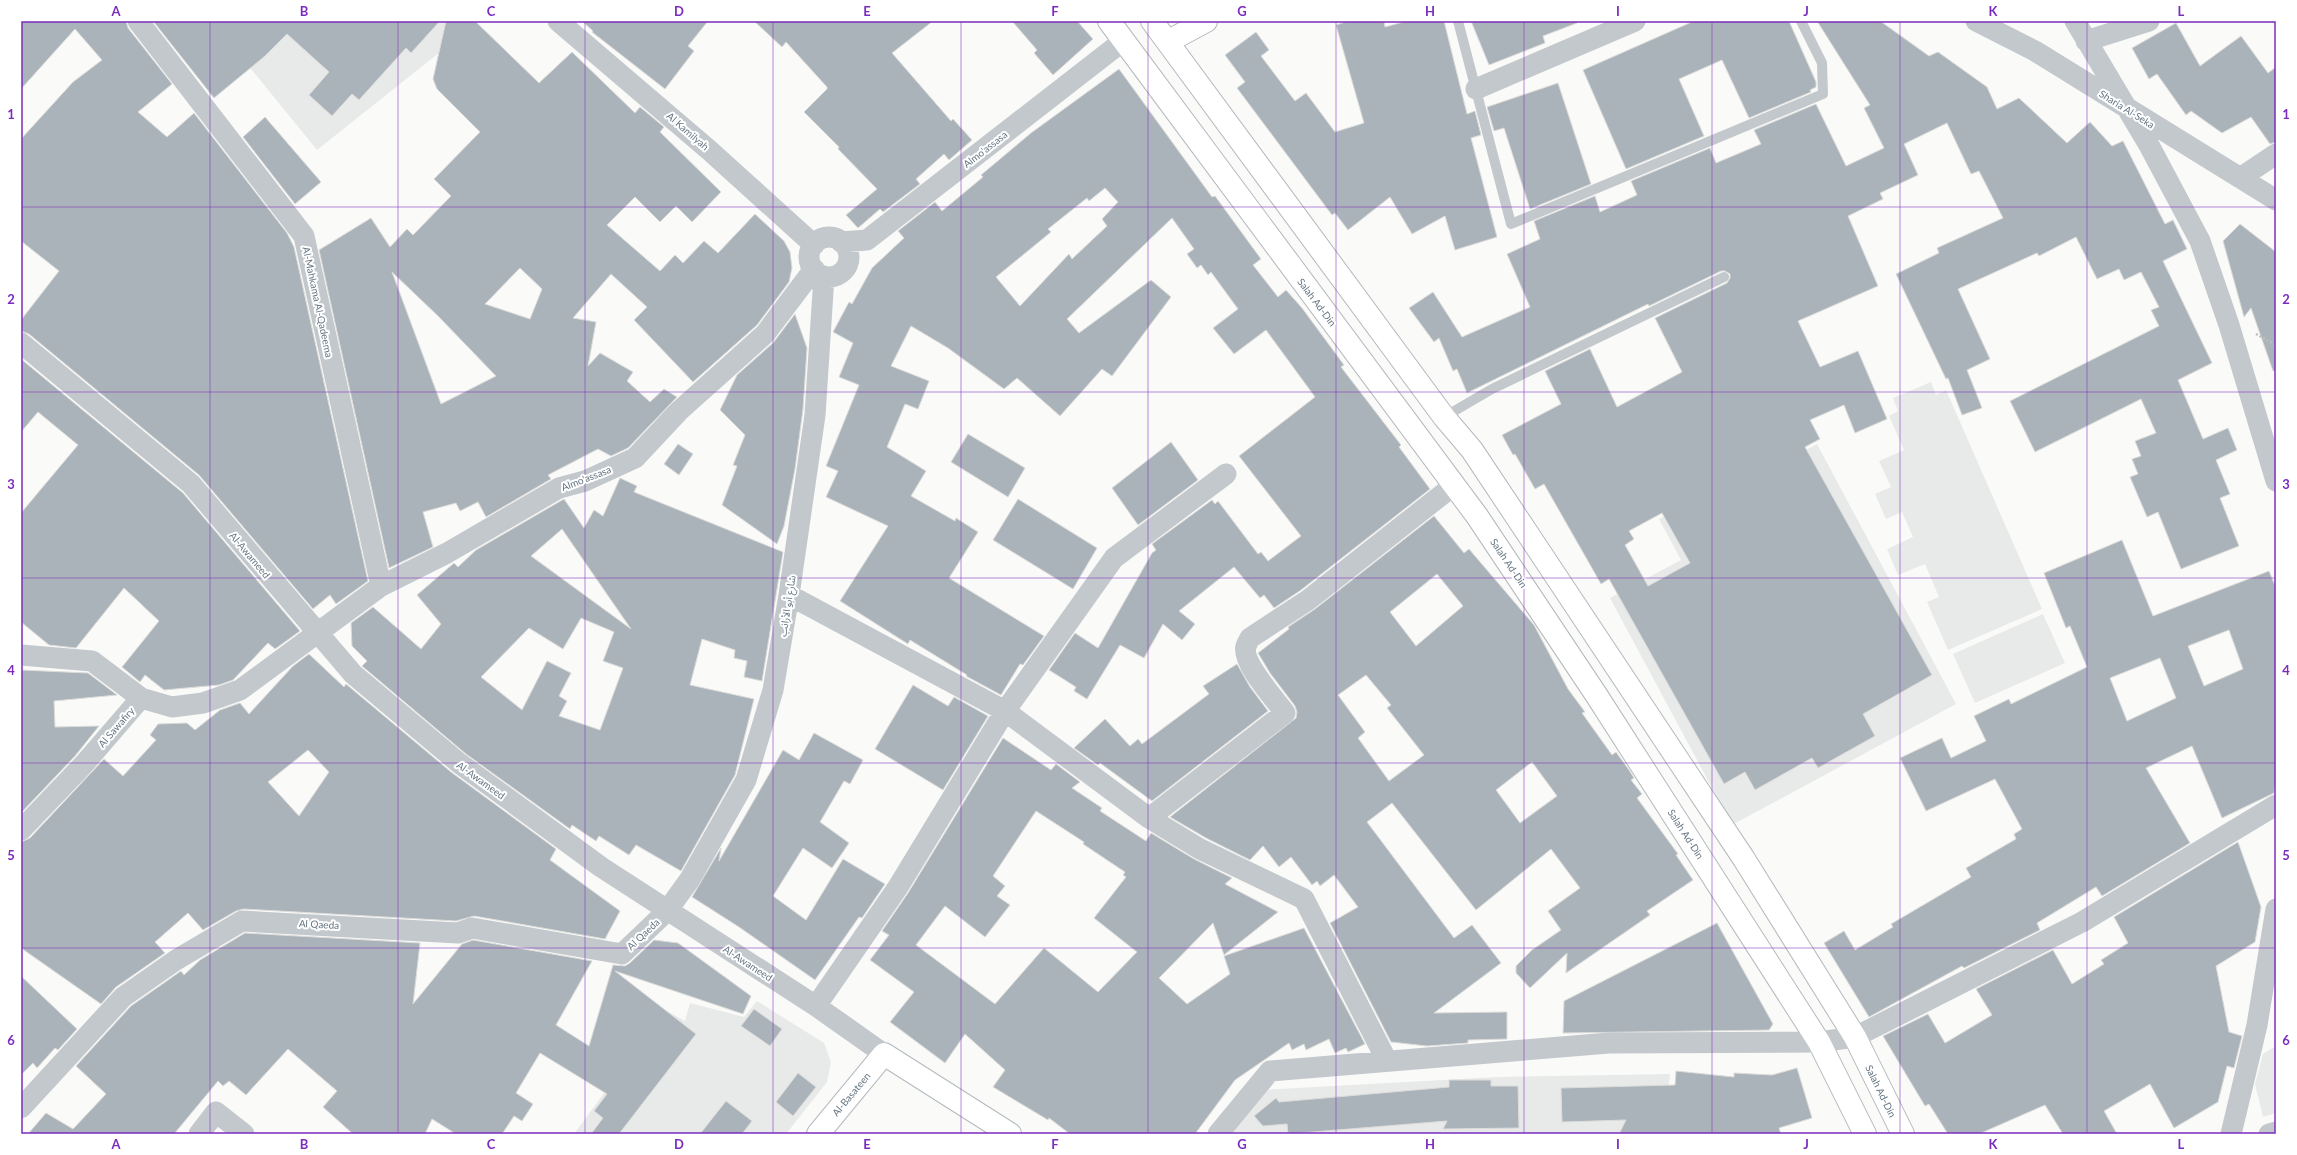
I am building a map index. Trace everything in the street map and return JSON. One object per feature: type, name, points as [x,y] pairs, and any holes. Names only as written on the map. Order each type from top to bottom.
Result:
[{"type":"main road","name":"Salah Ad-Din","points":[[1109,21],[1453,486],[1477,516],[1597,696],[1819,1042],[1865,1134]]},
{"type":"main road","name":"Salah Ad-Din","points":[[1153,21],[1169,41],[1225,121],[1444,416],[1472,450],[1522,524],[1744,860],[1855,1037],[1903,1134]]},
{"type":"main road","points":[[1169,41],[1206,21]]},
{"type":"main road","name":"Al-Basateen","points":[[818,1134],[884,1054]]},
{"type":"main road","name":"Al-Awameed","points":[[884,1054],[1010,1134]]},
{"type":"street","name":"Al-Mahkama Al-Qadeema","points":[[138,21],[304,236],[381,586]]},
{"type":"street","name":"Al Kamilyah","points":[[558,21],[704,145],[814,245]]},
{"type":"street","points":[[1476,89],[1635,21]]},
{"type":"street","name":"Sharia Al-Seka","points":[[1976,21],[2035,51],[2126,109],[2276,200]]},
{"type":"street","points":[[2075,21],[2150,147],[2200,241],[2229,325],[2276,481]]},
{"type":"street","points":[[2086,41],[2149,21]]},
{"type":"street","name":"Almo'assasa","points":[[841,242],[867,240],[1123,41]]},
{"type":"street","points":[[2240,178],[2276,154]]},
{"type":"street","points":[[829,237],[841,242],[847,250],[847,266],[837,275],[819,273],[810,257],[814,245],[821,239],[829,237]]},
{"type":"street","name":"Almo'assasa","points":[[317,634],[381,586],[447,553],[559,488],[585,481],[635,458],[679,411],[765,334],[819,273]]},
{"type":"street","name":"شارع أبو الأرانب","points":[[667,911],[690,879],[746,780],[773,690],[789,595],[815,415],[819,273]]},
{"type":"street","name":"Al-Awameed","points":[[21,343],[191,484],[317,634],[353,674],[458,763],[601,867],[816,1006],[884,1054]]},
{"type":"street","points":[[816,1006],[898,887],[1005,711],[1114,558],[1226,474]]},
{"type":"street","points":[[1150,818],[1285,712],[1250,666],[1246,656],[1246,647],[1250,638],[1308,600],[1453,486]]},
{"type":"street","points":[[789,595],[1005,711],[1150,818],[1200,849],[1304,899],[1387,1061]]},
{"type":"street","name":"Al Sawafiry","points":[[21,830],[84,764],[141,698],[172,706],[203,703],[240,690],[317,634]]},
{"type":"street","points":[[21,655],[92,661],[141,698]]},
{"type":"street","points":[[1218,1134],[1270,1070],[1609,1043],[1819,1042],[1855,1037],[2082,922],[2276,805]]},
{"type":"street","points":[[2231,1134],[2257,1025],[2276,909]]},
{"type":"street","name":"Al Qaeda","points":[[21,1108],[123,997],[176,960],[242,921],[458,933],[472,928],[622,954],[667,911]]},
{"type":"street","points":[[199,1134],[216,1112],[244,1134]]},
{"type":"street","points":[[2269,1134],[2276,1132]]},
{"type":"lane","points":[[1458,21],[1512,224],[1823,94],[1822,63],[1802,21]]},
{"type":"lane","points":[[1444,416],[1492,389],[1724,277]]},
{"type":"shaded area","points":[[212,21],[479,21],[317,150]]},
{"type":"shaded area","points":[[1931,382],[1936,395],[1946,390],[2042,609],[1948,650],[1927,602],[1939,597],[1925,564],[1898,575],[1887,549],[1913,537],[1902,512],[1886,519],[1875,494],[1891,487],[1879,461],[1904,450],[1889,416],[1898,411],[1893,398]]},
{"type":"shaded area","points":[[1817,444],[1956,704],[1732,825],[1610,598],[1681,560],[1659,519],[1734,478],[1739,486]]},
{"type":"shaded area","points":[[2043,614],[2065,663],[1975,703],[1953,654]]},
{"type":"shaded area","points":[[757,1001],[824,1043],[831,1062],[827,1082],[786,1134],[574,1134],[665,1010],[685,1021],[690,1003],[744,1017]]},
{"type":"shaded area","points":[[2276,1046],[2276,1113],[2263,1117],[2255,1084],[2263,1054]]},
{"type":"shaded area","points":[[1670,1074],[1665,1122],[1659,1134],[1230,1134],[1263,1090],[1498,1077]]},
{"type":"building","points":[[21,21],[126,21],[128,28],[172,84],[138,112],[167,137],[194,113],[287,233],[294,247],[368,581],[336,604],[330,595],[313,609],[199,475],[29,334],[21,331],[21,320],[59,271],[21,241],[21,139],[73,82],[102,60],[75,29],[21,89]]},
{"type":"building","points":[[153,21],[440,21],[411,53],[406,48],[359,100],[352,94],[332,116],[309,95],[329,72],[287,34],[265,56],[214,98]]},
{"type":"building","points":[[446,21],[475,21],[539,83],[572,52],[635,113],[640,107],[664,127],[660,132],[721,192],[692,222],[676,206],[660,222],[635,197],[607,225],[660,271],[675,255],[683,263],[704,241],[718,253],[755,214],[784,241],[790,252],[792,268],[789,282],[757,325],[693,382],[634,320],[647,307],[611,274],[573,318],[596,322],[588,366],[600,353],[633,372],[627,381],[650,402],[664,389],[677,397],[628,448],[611,456],[598,449],[548,475],[551,479],[486,517],[478,502],[460,511],[456,503],[423,512],[433,547],[389,568],[319,250],[371,218],[390,247],[407,229],[413,235],[451,196],[434,179],[480,132],[437,89],[433,79]],"holes":[[[520,268],[542,289],[530,319],[485,304]],[[392,272],[438,316],[496,376],[441,404]]]},
{"type":"building","points":[[582,21],[708,21],[688,46],[694,51],[665,89],[592,32],[593,31]]},
{"type":"building","points":[[754,21],[933,21],[892,53],[951,121],[953,119],[972,140],[949,160],[944,154],[916,179],[920,184],[883,212],[880,209],[858,228],[846,215],[877,189],[838,149],[839,147],[804,112],[827,89],[827,87],[786,42],[782,47]]},
{"type":"building","points":[[1012,21],[1077,21],[1093,39],[1053,75],[1034,53],[1037,50]]},
{"type":"building","points":[[1348,21],[1384,21],[1385,27],[1407,21],[1444,21],[1467,114],[1475,111],[1481,135],[1471,138],[1497,237],[1455,250],[1445,216],[1412,234],[1390,197],[1348,230],[1335,213],[1332,215],[1237,88],[1245,82],[1225,55],[1256,32],[1269,50],[1261,56],[1295,101],[1306,93],[1335,132],[1364,123],[1336,25]]},
{"type":"building","points":[[1471,21],[1577,21],[1577,23],[1543,36],[1545,43],[1489,65]]},
{"type":"building","points":[[1694,21],[1789,21],[1816,82],[1816,87],[1810,90],[1811,92],[1749,118],[1722,60],[1679,79],[1704,136],[1626,169],[1583,70]]},
{"type":"building","points":[[1817,21],[1880,21],[1929,56],[1938,52],[1987,87],[1997,109],[2019,98],[2067,143],[2090,122],[2112,146],[2123,141],[2165,224],[2173,220],[2187,249],[2163,261],[2212,363],[2178,380],[2203,439],[2228,428],[2237,450],[2216,460],[2230,494],[2220,498],[2239,546],[2181,569],[2158,512],[2147,517],[2130,477],[2138,474],[2132,459],[2141,456],[2135,441],[2156,433],[2141,399],[2035,452],[2010,401],[2159,326],[2151,310],[2159,307],[2141,272],[2124,280],[2119,269],[2097,279],[2076,237],[2039,256],[2037,253],[1958,289],[1990,359],[1967,370],[1982,408],[1962,415],[1948,378],[1946,379],[1896,274],[1939,253],[1937,248],[2003,218],[1979,171],[1971,174],[1947,123],[1904,144],[1918,175],[1880,193],[1883,199],[1848,216],[1878,286],[1798,321],[1820,367],[1858,351],[1887,419],[1855,433],[1844,405],[1810,420],[1820,439],[1805,447],[1932,675],[1863,714],[1875,736],[1818,768],[1812,758],[1755,790],[1745,772],[1724,784],[1609,579],[1601,584],[1544,484],[1535,489],[1502,435],[1561,404],[1545,371],[1590,349],[1617,407],[1682,372],[1655,318],[1727,283],[1730,278],[1730,274],[1725,271],[1721,271],[1649,306],[1648,304],[1467,393],[1457,369],[1453,371],[1439,338],[1434,342],[1409,308],[1433,292],[1462,337],[1530,307],[1507,254],[1540,239],[1534,221],[1595,196],[1600,212],[1637,195],[1631,181],[1710,148],[1716,163],[1761,144],[1754,130],[1816,104],[1846,166],[1884,148],[1864,108],[1870,105]],"holes":[[[1662,513],[1690,563],[1648,586],[1625,545],[1634,539],[1629,531]]]},
{"type":"building","points":[[2176,23],[2200,66],[2241,36],[2268,73],[2276,67],[2276,142],[2270,144],[2251,117],[2222,133],[2191,111],[2186,115],[2157,74],[2149,79],[2132,48]]},
{"type":"building","points":[[1119,69],[1212,197],[1215,196],[1261,259],[1253,265],[1278,297],[1286,290],[1302,308],[1344,365],[1341,367],[1401,445],[1399,447],[1430,489],[1301,590],[1274,608],[1264,595],[1260,598],[1234,567],[1179,611],[1195,624],[1182,640],[1163,624],[1144,658],[1120,645],[1087,699],[1074,691],[1076,687],[1049,670],[1075,633],[1098,648],[1152,553],[1156,550],[1152,544],[1212,500],[1215,504],[1218,501],[1258,554],[1261,552],[1268,561],[1301,536],[1239,456],[1315,397],[1266,330],[1234,354],[1213,328],[1238,309],[1211,272],[1208,275],[1201,265],[1197,268],[1187,254],[1194,249],[1172,218],[1067,319],[1079,333],[1151,280],[1171,297],[1112,376],[1102,369],[1060,416],[1017,378],[1004,389],[948,348],[911,326],[891,366],[929,381],[918,409],[905,404],[887,447],[926,471],[911,496],[955,521],[956,518],[978,532],[949,578],[1044,636],[1023,665],[1020,664],[1001,695],[966,676],[967,675],[910,640],[908,644],[840,601],[888,526],[826,497],[838,471],[826,466],[859,385],[839,377],[853,343],[833,332],[849,302],[852,304],[872,268],[904,238],[898,231],[935,202],[942,211],[983,177],[981,175],[1031,133]],"holes":[[[1105,188],[1118,202],[1102,219],[1107,226],[1072,259],[1069,254],[1020,306],[996,277],[1051,232],[1048,229],[1087,198],[1089,201]]]},
{"type":"building","points":[[1558,83],[1591,184],[1530,209],[1504,128],[1494,131],[1487,107]]},
{"type":"building","points":[[265,117],[321,182],[295,204],[243,137]]},
{"type":"building","points":[[2240,224],[2276,252],[2276,370],[2273,371],[2251,308],[2244,317],[2223,241]]},
{"type":"building","points":[[795,314],[807,348],[803,409],[795,469],[784,526],[777,544],[722,505],[737,466],[733,465],[745,435],[720,410],[737,375],[773,343]]},
{"type":"building","points":[[21,359],[183,493],[300,631],[275,649],[268,643],[233,680],[219,685],[164,690],[145,675],[140,682],[122,667],[159,621],[124,588],[76,648],[49,645],[21,622],[21,513],[78,445],[38,412],[21,432]]},
{"type":"building","points":[[968,434],[1025,468],[1008,497],[951,462]]},
{"type":"building","points":[[1171,442],[1198,480],[1138,525],[1112,488]]},
{"type":"building","points":[[678,444],[693,454],[679,475],[664,464]]},
{"type":"building","points":[[620,478],[637,486],[634,492],[783,552],[762,681],[744,677],[747,661],[734,658],[735,650],[702,639],[690,685],[754,699],[735,775],[681,871],[636,845],[629,855],[599,836],[596,841],[572,825],[570,829],[466,754],[362,666],[367,661],[352,646],[351,623],[373,607],[421,649],[441,624],[417,595],[454,563],[458,567],[476,550],[564,499],[584,528],[594,510],[603,516]],"holes":[[[562,529],[631,629],[531,556]],[[581,618],[614,632],[603,661],[623,668],[600,730],[559,716],[567,701],[559,696],[571,673],[547,661],[522,710],[481,677],[529,628],[563,649]]]},
{"type":"building","points":[[1018,499],[1097,548],[1073,589],[993,540]]},
{"type":"building","points":[[1434,516],[1464,553],[1469,549],[1534,625],[1568,689],[1585,712],[1582,713],[1612,755],[1616,752],[1629,770],[1634,778],[1631,780],[1642,794],[1637,798],[1678,854],[1676,855],[1693,880],[1647,911],[1650,915],[1566,973],[1567,953],[1530,988],[1516,973],[1516,966],[1532,950],[1561,930],[1548,911],[1580,888],[1551,849],[1476,910],[1392,803],[1367,822],[1454,938],[1472,925],[1501,963],[1434,1013],[1507,1012],[1507,1039],[1468,1040],[1468,1043],[1427,1046],[1391,1042],[1330,923],[1358,907],[1334,875],[1320,886],[1317,881],[1312,885],[1291,857],[1279,867],[1263,846],[1250,860],[1206,838],[1170,817],[1296,718],[1297,712],[1295,706],[1270,673],[1258,653],[1289,629],[1288,627],[1315,609]],"holes":[[[1437,574],[1463,606],[1416,646],[1390,612]],[[1366,675],[1391,705],[1387,708],[1424,755],[1389,781],[1358,738],[1365,732],[1338,695]],[[1532,762],[1557,796],[1520,823],[1496,790]]]},
{"type":"building","points":[[2122,540],[2153,616],[2269,571],[2276,588],[2276,779],[2274,793],[2222,818],[2192,746],[2146,768],[2190,843],[2102,896],[2096,887],[2037,923],[2040,930],[1964,968],[1962,966],[1869,1017],[1824,943],[1844,931],[1855,950],[1893,927],[1891,924],[1971,877],[1966,868],[2016,839],[2014,834],[2022,829],[1995,779],[1926,811],[1900,758],[1942,738],[1951,758],[1986,741],[1974,716],[2009,699],[2011,704],[2087,667],[2070,626],[2066,628],[2044,573]],"holes":[[[2229,630],[2243,669],[2204,686],[2188,646]],[[2160,658],[2176,698],[2127,721],[2110,678]]]},
{"type":"building","points":[[309,654],[344,687],[346,684],[451,772],[556,849],[550,860],[620,911],[605,939],[474,916],[456,921],[243,909],[236,911],[203,930],[188,913],[155,942],[165,953],[116,987],[101,1004],[21,948],[21,842],[30,838],[104,759],[123,776],[156,740],[150,735],[158,724],[187,723],[195,730],[220,710],[240,703],[249,714],[293,666]],"holes":[[[308,750],[329,772],[299,816],[268,782]]]},
{"type":"building","points":[[1237,664],[1250,687],[1268,711],[1152,801],[1100,763],[1098,765],[1074,748],[1105,719],[1130,746],[1138,739],[1142,744],[1209,694],[1203,686]]},
{"type":"building","points":[[21,670],[88,673],[117,695],[54,701],[55,727],[99,726],[75,756],[21,813]]},
{"type":"building","points":[[913,685],[948,706],[954,697],[988,716],[943,790],[875,749]]},
{"type":"building","points":[[814,733],[863,760],[850,784],[844,781],[820,822],[849,843],[832,868],[803,848],[773,896],[806,920],[843,859],[885,884],[862,918],[859,917],[815,980],[739,927],[692,897],[721,848],[719,861],[783,750],[799,760]]},
{"type":"building","points":[[1003,738],[1051,770],[1056,764],[1080,782],[1072,788],[1102,808],[1100,811],[1146,841],[1151,833],[1194,859],[1232,878],[1225,884],[1278,912],[1224,955],[1213,923],[1159,978],[1187,1004],[1230,974],[1224,956],[1304,928],[1365,1044],[1348,1052],[1346,1048],[1335,1053],[1329,1039],[1306,1050],[1304,1044],[1292,1050],[1289,1043],[1235,1080],[1195,1134],[1070,1134],[1049,1118],[1048,1120],[993,1087],[1005,1070],[965,1034],[945,1063],[890,1022],[914,992],[870,960],[889,935],[882,931],[908,893]],"holes":[[[1036,811],[1084,842],[1083,844],[1125,872],[1123,875],[1126,877],[1094,918],[1137,952],[1098,992],[1044,948],[995,1004],[916,945],[945,906],[985,937],[1010,905],[997,896],[1005,886],[993,876]]]},
{"type":"building","points":[[2238,842],[2261,907],[2255,942],[2216,966],[2229,1032],[2242,1036],[2234,1068],[2227,1066],[2218,1102],[2174,1128],[2150,1084],[2104,1111],[2117,1134],[2063,1134],[2045,1105],[1979,1134],[1948,1134],[1929,1104],[1925,1106],[1883,1036],[1928,1014],[1945,1043],[1992,1015],[1976,989],[2053,950],[2072,984],[2104,964],[2101,960],[2128,943],[2114,917]]},
{"type":"building","points":[[1717,923],[1773,1024],[1769,1030],[1563,1033],[1564,1001]]},
{"type":"building","points":[[245,933],[420,943],[413,1004],[462,944],[473,940],[592,961],[556,1025],[589,1046],[613,965],[625,966],[630,963],[654,940],[678,943],[751,996],[743,1014],[615,971],[696,1034],[619,1134],[591,1134],[603,1118],[594,1111],[607,1094],[540,1053],[516,1093],[533,1104],[522,1121],[514,1116],[502,1134],[456,1134],[432,1119],[425,1134],[353,1134],[323,1107],[337,1091],[288,1049],[246,1095],[229,1081],[223,1086],[218,1081],[174,1134],[28,1134],[46,1113],[73,1129],[106,1094],[76,1066],[131,1006],[181,971],[184,975],[200,960]]},
{"type":"building","points":[[21,976],[77,1029],[58,1050],[55,1048],[37,1068],[33,1063],[21,1075]]},
{"type":"building","points":[[754,1009],[782,1029],[770,1046],[741,1026]]},
{"type":"building","points":[[1797,1068],[1812,1118],[1779,1128],[1781,1134],[1619,1134],[1626,1120],[1562,1122],[1561,1088],[1675,1085],[1676,1071],[1734,1077],[1734,1073],[1772,1075]]},
{"type":"building","points":[[798,1073],[816,1087],[793,1116],[776,1102]]},
{"type":"building","points":[[1449,1080],[1491,1080],[1491,1086],[1518,1086],[1519,1128],[1443,1129],[1447,1121],[1288,1134],[1287,1124],[1263,1126],[1254,1116],[1276,1098],[1279,1102],[1449,1087]]},
{"type":"building","points":[[726,1101],[752,1121],[742,1134],[700,1134]]}]
